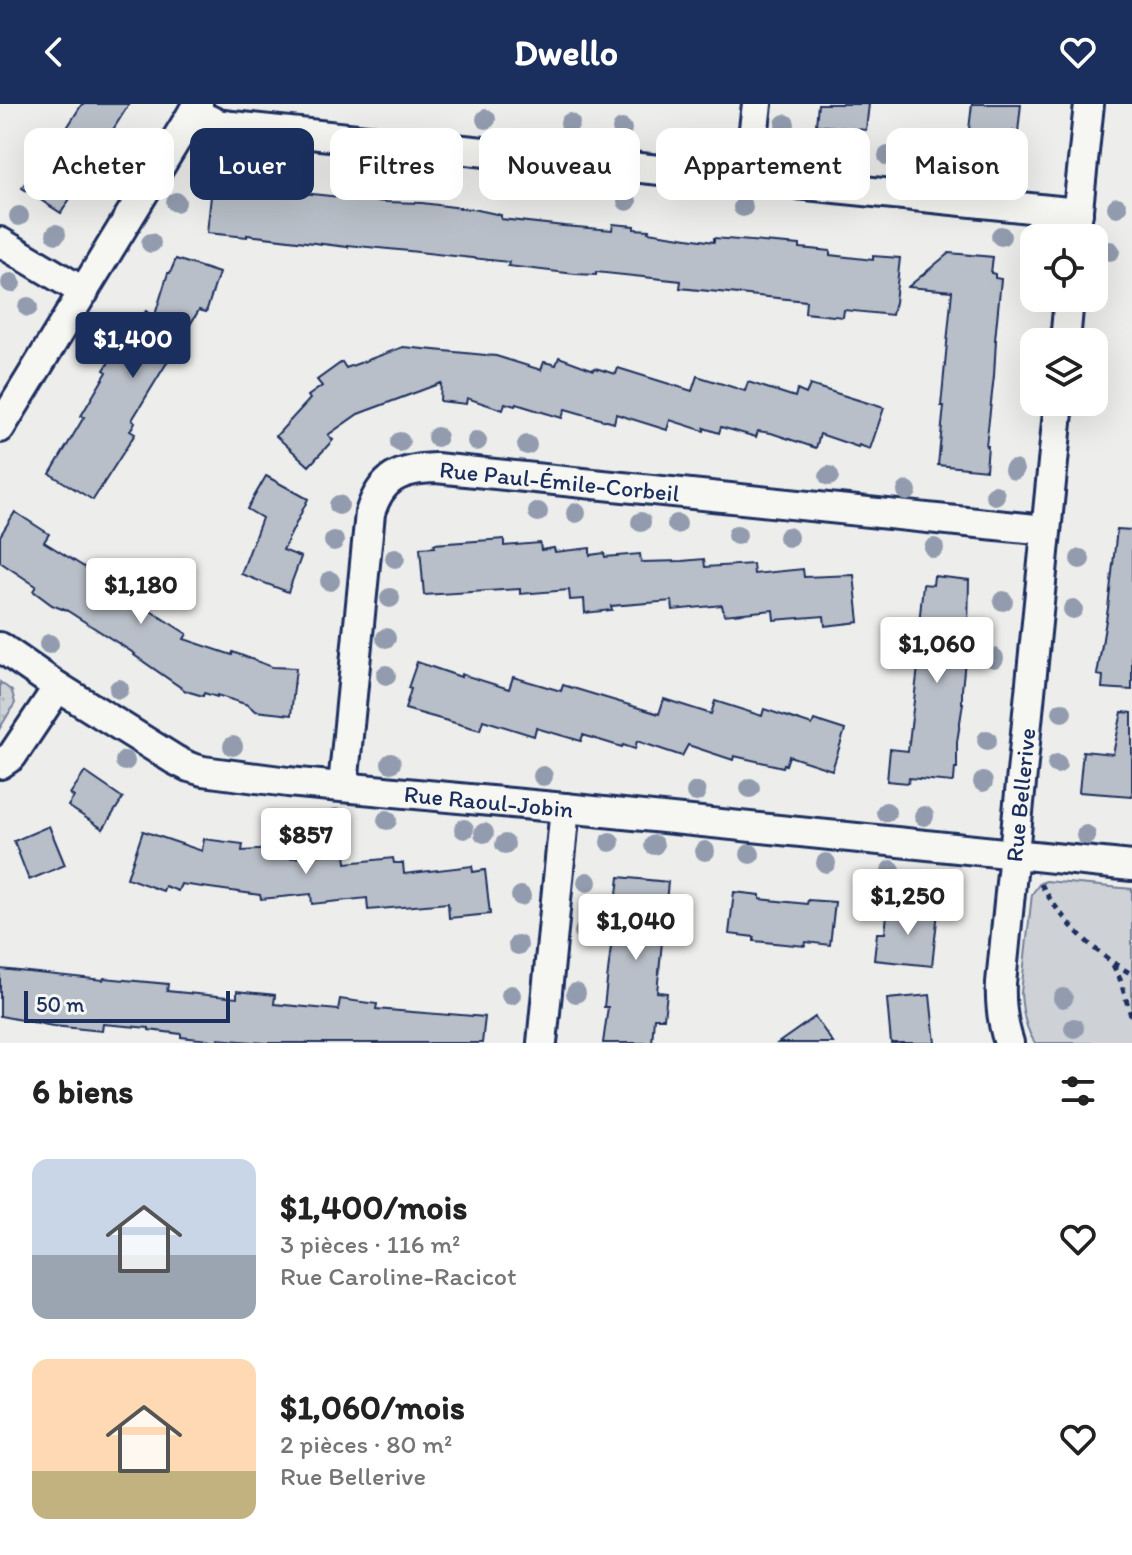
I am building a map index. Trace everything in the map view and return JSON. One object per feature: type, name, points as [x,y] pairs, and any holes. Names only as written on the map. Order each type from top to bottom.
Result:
[{"type":"street","points":[[754,128],[757,104]]},
{"type":"street","points":[[1076,224],[1089,104]]},
{"type":"street","points":[[0,428],[196,108],[218,124],[232,126],[656,169]]},
{"type":"street","points":[[870,195],[1069,224]]},
{"type":"street","points":[[0,242],[84,292]]},
{"type":"street","name":"Rue Bellerive","points":[[1009,1043],[1000,1007],[1058,416]]},
{"type":"street","name":"Rue Paul-Émile-Corbeil","points":[[343,786],[370,513],[383,485],[402,473],[418,468],[436,468],[1046,530]]},
{"type":"street","name":"Rue Raoul-Jobin","points":[[0,647],[58,687],[189,767],[219,774],[1132,866]]},
{"type":"street","points":[[0,764],[12,756],[58,687]]},
{"type":"street","points":[[542,1043],[565,808]]},
{"type":"path","points":[[1040,883],[1050,900],[1089,943],[1112,964],[1132,974]]},
{"type":"path","points":[[1112,964],[1132,1019]]},
{"type":"shaded area","points":[[0,682],[12,691],[15,703],[0,728]]},
{"type":"shaded area","points":[[1040,883],[1132,889],[1132,1043],[1035,1043],[1025,1019],[1021,993],[1032,894]]},
{"type":"building","points":[[82,104],[129,104],[114,128],[67,128]]},
{"type":"building","points":[[818,104],[869,104],[866,128],[816,125]]},
{"type":"building","points":[[972,104],[1021,104],[1018,128],[969,128]]},
{"type":"building","points":[[314,194],[330,196],[330,200],[422,203],[478,210],[501,215],[501,219],[564,226],[612,230],[613,224],[634,226],[634,229],[648,232],[714,242],[714,238],[800,245],[800,248],[830,251],[830,255],[873,260],[873,256],[900,258],[892,315],[844,310],[843,317],[805,313],[806,301],[680,288],[681,281],[596,272],[596,275],[575,274],[508,266],[509,262],[207,233],[211,200],[314,200]]},
{"type":"building","points":[[41,200],[69,200],[61,213]]},
{"type":"building","points":[[949,253],[993,257],[991,273],[1001,279],[986,470],[938,465],[952,291],[908,287]]},
{"type":"building","points":[[176,259],[219,273],[206,312],[199,310],[132,420],[135,422],[130,431],[135,434],[93,500],[50,474],[84,417],[81,416],[113,356],[146,311],[154,318],[168,273]]},
{"type":"building","points":[[403,347],[496,356],[541,370],[544,362],[556,365],[559,357],[594,370],[616,374],[618,368],[692,391],[697,376],[745,391],[748,382],[795,397],[797,390],[806,394],[810,385],[884,408],[870,449],[820,434],[816,448],[771,433],[758,431],[756,437],[721,427],[719,433],[670,420],[667,430],[616,414],[614,423],[565,409],[562,418],[516,404],[505,403],[503,410],[467,398],[466,404],[440,401],[441,383],[358,414],[328,435],[333,440],[309,466],[276,436],[310,399],[308,396],[322,386],[317,380],[342,362],[346,368]]},
{"type":"building","points":[[266,476],[308,499],[283,550],[301,557],[288,592],[241,574],[262,518],[247,509]]},
{"type":"building","points":[[15,512],[49,534],[44,542],[110,583],[112,579],[144,599],[141,605],[187,634],[184,639],[232,655],[233,652],[272,667],[296,668],[291,715],[255,711],[248,705],[217,695],[204,693],[203,696],[186,691],[135,654],[63,608],[52,605],[33,591],[36,586],[0,562],[0,536]]},
{"type":"building","points":[[1117,529],[1132,530],[1132,690],[1102,688],[1103,676],[1097,675]]},
{"type":"building","points":[[504,539],[504,546],[540,543],[541,550],[554,548],[555,552],[590,548],[590,555],[604,553],[605,557],[640,554],[641,562],[704,559],[705,567],[753,564],[754,574],[803,569],[804,577],[854,575],[859,622],[825,626],[824,616],[774,620],[773,610],[724,615],[722,605],[673,610],[672,601],[611,606],[612,610],[585,613],[584,599],[570,600],[569,590],[520,594],[520,589],[424,595],[420,548],[435,547],[434,544]]},
{"type":"building","points":[[934,576],[969,580],[957,768],[952,782],[909,778],[908,783],[887,781],[890,749],[908,751],[918,667],[915,666],[923,584],[933,585]]},
{"type":"building","points":[[417,662],[509,689],[513,677],[561,691],[563,685],[659,714],[664,699],[711,714],[715,701],[762,716],[764,709],[812,725],[814,720],[845,730],[832,770],[789,756],[783,767],[734,756],[733,760],[688,745],[682,756],[637,741],[635,749],[583,735],[581,741],[536,728],[534,736],[483,720],[480,730],[405,709]]},
{"type":"building","points":[[1122,712],[1132,713],[1132,796],[1079,792],[1083,751],[1113,754]]},
{"type":"building","points":[[85,772],[123,798],[103,829],[68,806],[74,797],[70,794]]},
{"type":"building","points":[[49,826],[65,865],[29,880],[14,841]]},
{"type":"building","points":[[143,831],[202,851],[204,839],[243,844],[242,851],[292,848],[290,858],[343,852],[346,863],[393,858],[394,863],[403,863],[404,874],[472,866],[473,872],[485,870],[490,914],[449,918],[448,903],[368,910],[367,898],[312,904],[311,894],[261,899],[260,895],[181,884],[178,891],[165,886],[163,891],[127,878]]},
{"type":"building","points":[[619,877],[668,882],[657,992],[667,993],[664,1018],[654,1018],[652,1043],[603,1043],[608,1007],[604,1007]]},
{"type":"building","points":[[734,892],[760,895],[760,899],[807,904],[808,900],[835,902],[830,945],[754,941],[754,937],[729,934]]},
{"type":"building","points":[[888,906],[938,911],[932,966],[874,960],[877,933],[885,933]]},
{"type":"building","points":[[0,969],[168,984],[167,991],[237,998],[237,991],[275,995],[274,1004],[338,1010],[340,999],[377,1004],[376,1009],[485,1017],[482,1043],[266,1043],[181,1037],[181,1034],[149,1028],[103,1024],[102,1031],[53,1026],[0,1016]]},
{"type":"building","points":[[930,995],[935,1043],[891,1043],[887,999]]},
{"type":"building","points":[[815,1017],[833,1043],[778,1043]]}]
